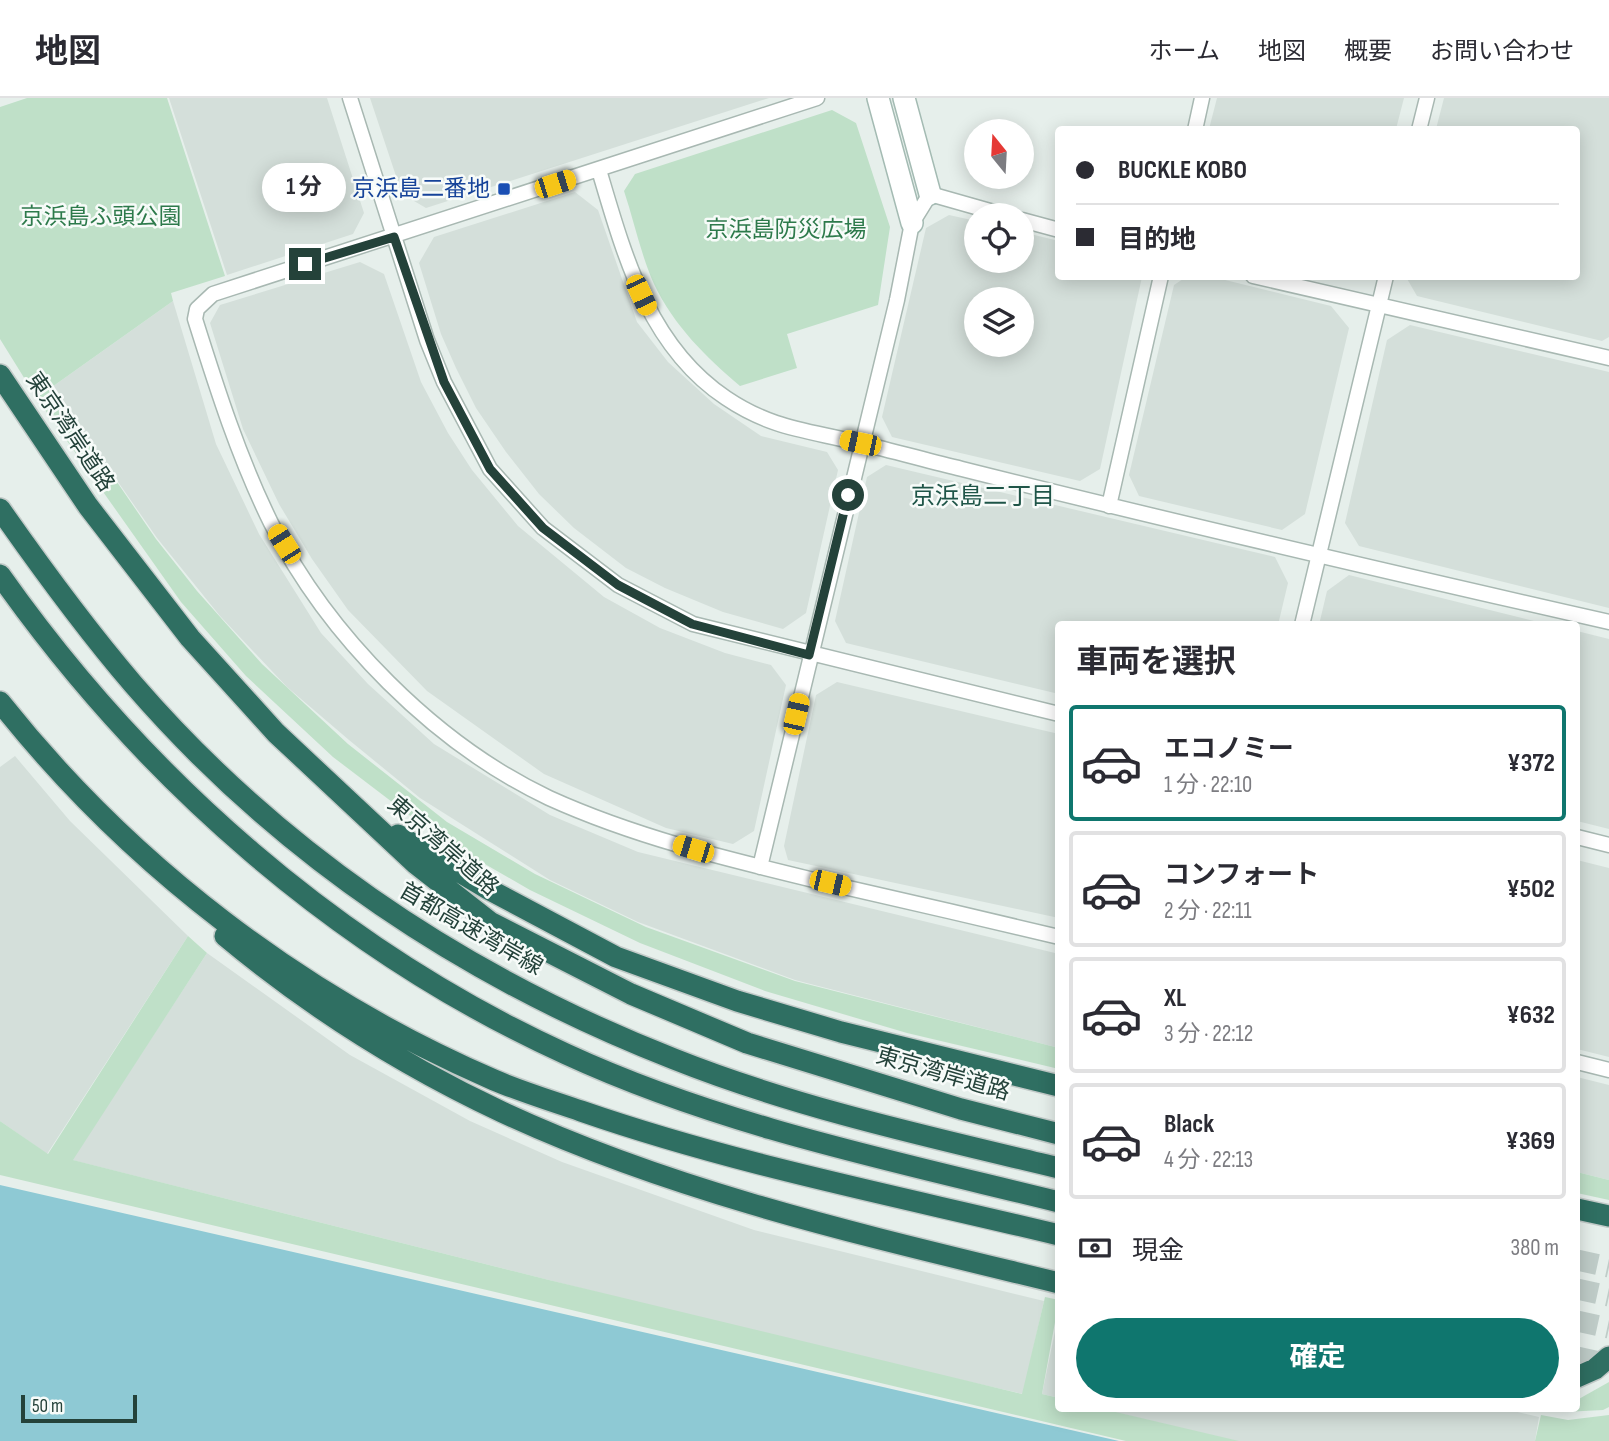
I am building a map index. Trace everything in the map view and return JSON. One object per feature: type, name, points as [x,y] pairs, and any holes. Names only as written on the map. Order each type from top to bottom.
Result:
[{"type":"highway","name":"東京湾岸道路","points":[[0,375],[88,506],[190,638],[276,733],[374,821],[416,864],[490,922],[631,994],[747,1043],[961,1109],[1055,1133]]},
{"type":"highway","name":"首都高速湾岸線","points":[[0,509],[60,593],[134,685],[201,755],[311,856],[423,936],[499,980],[676,1060],[801,1101],[1055,1167]]},
{"type":"highway","points":[[0,575],[27,613],[104,706],[224,829],[288,884],[402,966],[566,1055],[659,1091],[797,1136],[1055,1201]]},
{"type":"highway","points":[[0,702],[27,737],[154,867],[340,1001],[419,1045],[497,1082],[728,1157],[1055,1234]]},
{"type":"highway","points":[[374,821],[488,889],[616,957],[737,1000],[841,1032],[1055,1085]]},
{"type":"highway","points":[[154,867],[163,883],[299,996],[410,1064],[502,1112],[637,1166],[706,1189],[851,1232],[1055,1282]]},
{"type":"highway","points":[[1580,1210],[1608,1216]]},
{"type":"highway","points":[[1580,1376],[1609,1357]]},
{"type":"highway","points":[[1580,1391],[1609,1375]]},
{"type":"street","points":[[350,98],[444,382],[490,469],[543,528],[618,585],[692,624],[809,655],[1055,713]]},
{"type":"street","points":[[817,98],[213,294],[197,309],[195,319],[229,430],[272,526],[341,629],[375,669],[448,735],[548,797],[621,827],[760,867],[1055,936]]},
{"type":"street","points":[[878,98],[912,223]]},
{"type":"street","points":[[760,867],[860,443],[897,300],[912,223],[930,194],[904,98]]},
{"type":"street","points":[[1196,126],[1202,98]]},
{"type":"street","points":[[1420,126],[1427,98]]},
{"type":"street","points":[[599,170],[632,274],[651,316],[671,347],[724,397],[775,425],[860,443],[1320,556],[1609,622]]},
{"type":"street","points":[[930,194],[964,204]]},
{"type":"street","points":[[1034,223],[1055,229]]},
{"type":"street","points":[[1109,506],[1160,280]]},
{"type":"street","points":[[1270,280],[1609,358]]},
{"type":"street","points":[[1303,621],[1385,280]]},
{"type":"street","points":[[1580,838],[1609,845]]},
{"type":"street","points":[[1580,1063],[1609,1070]]},
{"type":"shaded area","points":[[169,98],[327,98],[364,213],[353,234],[227,275]]},
{"type":"shaded area","points":[[370,98],[769,98],[426,208],[402,194]]},
{"type":"shaded area","points":[[1217,98],[1404,98],[1397,126],[1210,126]]},
{"type":"shaded area","points":[[1444,98],[1609,98],[1609,337],[1602,341],[1417,296],[1408,280],[1580,280],[1580,126],[1437,126]]},
{"type":"shaded area","points":[[575,192],[598,210],[637,322],[668,362],[714,404],[761,436],[827,452],[838,470],[806,613],[783,629],[723,612],[665,588],[626,568],[574,528],[539,494],[506,452],[476,408],[456,368],[441,334],[419,263],[434,237]]},
{"type":"shaded area","points":[[949,215],[964,218],[964,273],[1034,273],[1034,235],[1055,240],[1055,280],[1141,280],[1100,469],[1080,481],[892,437],[882,417],[926,228]]},
{"type":"shaded area","points":[[360,262],[384,274],[421,382],[448,433],[472,470],[518,526],[604,597],[660,628],[725,653],[771,665],[786,685],[754,831],[733,844],[666,828],[544,774],[427,691],[348,610],[312,559],[279,504],[243,429],[210,323],[220,305]]},
{"type":"shaded area","points":[[1182,280],[1225,280],[1331,306],[1349,328],[1305,514],[1282,530],[1139,496],[1129,475],[1174,285]]},
{"type":"shaded area","points":[[173,301],[216,444],[259,534],[321,633],[368,684],[434,744],[550,815],[638,852],[1055,953],[1055,1047],[795,980],[638,922],[550,880],[420,798],[287,687],[220,616],[157,538],[52,387]]},
{"type":"shaded area","points":[[1410,325],[1609,372],[1609,608],[1359,546],[1345,523],[1387,340]]},
{"type":"shaded area","points":[[886,465],[1275,557],[1288,583],[1279,621],[1055,621],[1055,693],[846,643],[835,621],[867,477]]},
{"type":"shaded area","points":[[1349,575],[1534,621],[1320,621],[1327,591]]},
{"type":"shaded area","points":[[1580,632],[1609,639],[1609,829],[1580,822]]},
{"type":"shaded area","points":[[837,682],[1055,733],[1055,917],[788,860],[784,846],[816,695]]},
{"type":"shaded area","points":[[15,756],[70,821],[188,936],[47,1154],[0,1121],[0,767]]},
{"type":"shaded area","points":[[1580,861],[1609,868],[1609,1057],[1580,1050]]},
{"type":"shaded area","points":[[207,953],[350,1055],[470,1121],[562,1162],[754,1230],[1044,1301],[1023,1394],[807,1345],[72,1160]]},
{"type":"shaded area","points":[[1580,1078],[1609,1085],[1609,1180],[1580,1173]]},
{"type":"shaded area","points":[[1055,1331],[1055,1397],[1042,1394]]},
{"type":"shaded area","points":[[1114,1412],[1518,1412],[1539,1417],[1535,1441],[1234,1441]]},
{"type":"green space","name":"京浜島ふ頭公園","points":[[27,98],[167,98],[225,276],[171,293],[173,301],[52,387],[156,539],[197,591],[262,664],[348,744],[447,822],[535,874],[646,927],[795,981],[1055,1047],[1055,1068],[907,1033],[765,991],[640,943],[530,890],[438,837],[333,757],[246,676],[181,602],[36,397],[0,339],[0,107]]},
{"type":"green space","name":"京浜島防災広場","points":[[832,110],[856,123],[890,227],[878,305],[787,334],[797,368],[740,386],[692,340],[662,299],[645,261],[624,191],[635,174]]},
{"type":"green space","points":[[188,936],[207,953],[73,1160],[549,1280],[1022,1394],[1045,1297],[1055,1299],[1055,1322],[1042,1394],[1055,1397],[1055,1412],[1116,1412],[1239,1441],[1126,1441],[0,1175],[0,1121],[48,1154]]},
{"type":"green space","points":[[1580,1173],[1609,1180],[1609,1200],[1580,1194]]},
{"type":"green space","points":[[1609,1382],[1609,1407],[1603,1410],[1580,1411],[1580,1398]]},
{"type":"green space","points":[[1541,1415],[1568,1420],[1609,1415],[1609,1441],[1535,1441]]},
{"type":"water","points":[[0,1185],[1119,1441],[0,1441]]},
{"type":"tunnel","points":[[1580,1261],[1609,1267]]},
{"type":"tunnel","points":[[1580,1290],[1609,1296]]},
{"type":"tunnel","points":[[1580,1322],[1609,1328]]},
{"type":"tunnel","points":[[1580,1358],[1609,1364]]},
{"type":"place","name":"京浜島二番地","points":[[504,189]]},
{"type":"district","name":"京浜島二丁目","points":[[983,496]]},
{"type":"route","points":[[305,264],[394,237],[427,340],[444,382],[490,469],[543,528],[580,558],[618,585],[692,624],[809,655],[848,495]]}]
